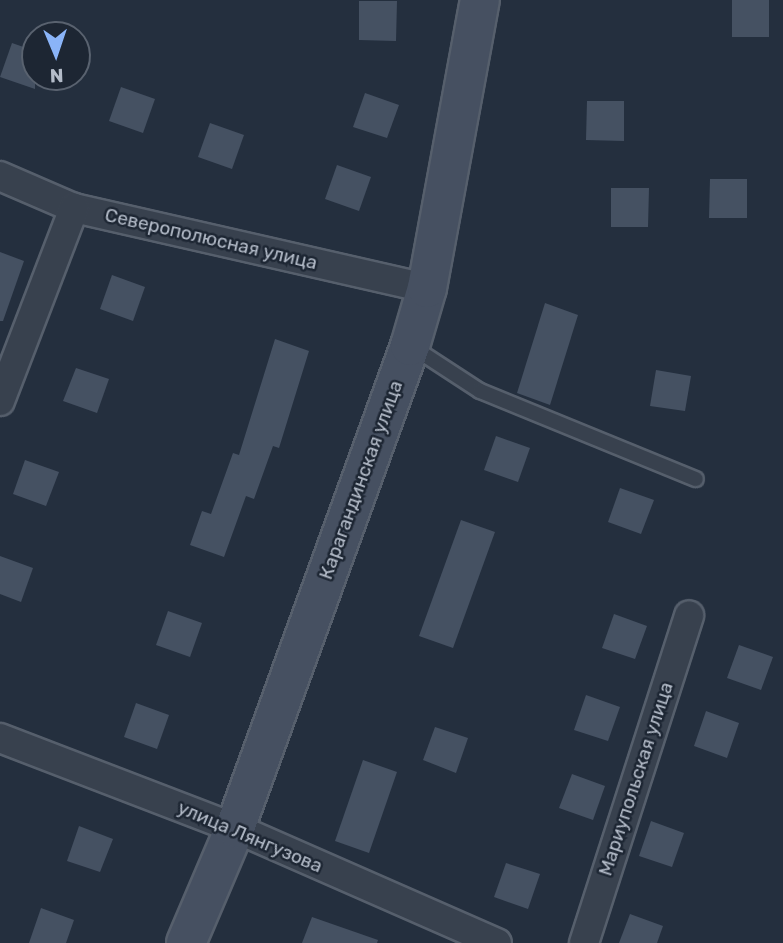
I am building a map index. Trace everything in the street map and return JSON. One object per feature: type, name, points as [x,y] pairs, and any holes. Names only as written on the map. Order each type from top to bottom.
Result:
[{"type":"street","name":"Карагандинская улица","points":[[186,943],[235,828],[410,346],[427,288],[480,0]]},
{"type":"street","name":"Северополюсная улица","points":[[0,176],[74,208],[427,288]]},
{"type":"street","points":[[0,401],[74,208]]},
{"type":"street","name":"Мариупольская улица","points":[[584,943],[689,615]]},
{"type":"street","name":"улица Лянгузова","points":[[0,738],[235,828],[497,943]]},
{"type":"lane","points":[[410,346],[480,391],[696,479]]},
{"type":"building","points":[[732,0],[769,0],[769,37],[732,37]]},
{"type":"building","points":[[359,1],[397,1],[396,41],[359,40]]},
{"type":"building","points":[[12,43],[21,46],[21,84],[0,77]]},
{"type":"building","points":[[121,87],[155,99],[143,133],[109,121]]},
{"type":"building","points":[[365,93],[399,105],[387,138],[353,127]]},
{"type":"building","points":[[587,101],[624,101],[624,141],[586,140]]},
{"type":"building","points":[[210,123],[244,135],[232,169],[198,157]]},
{"type":"building","points":[[337,165],[371,177],[359,211],[325,199]]},
{"type":"building","points":[[710,179],[747,179],[747,218],[709,218]]},
{"type":"building","points":[[611,188],[649,188],[648,227],[611,227]]},
{"type":"building","points":[[0,252],[24,261],[3,321],[0,321]]},
{"type":"building","points":[[112,275],[145,287],[133,321],[100,309]]},
{"type":"building","points":[[545,303],[578,315],[550,405],[517,393]]},
{"type":"building","points":[[275,339],[309,351],[279,448],[273,446],[254,499],[246,496],[224,557],[190,545],[202,511],[211,514],[233,453],[239,455]]},
{"type":"building","points":[[76,368],[109,379],[97,413],[63,401]]},
{"type":"building","points":[[656,370],[691,376],[685,411],[650,406]]},
{"type":"building","points":[[496,436],[530,448],[518,482],[484,470]]},
{"type":"building","points":[[25,460],[59,472],[46,506],[13,494]]},
{"type":"building","points":[[620,488],[654,500],[641,534],[608,522]]},
{"type":"building","points":[[461,520],[495,532],[453,648],[419,636]]},
{"type":"building","points":[[0,556],[33,568],[21,602],[0,594]]},
{"type":"building","points":[[168,611],[202,623],[190,657],[156,645]]},
{"type":"building","points":[[614,614],[647,626],[635,659],[602,648]]},
{"type":"building","points":[[739,645],[773,657],[761,690],[727,678]]},
{"type":"building","points":[[586,695],[620,707],[608,741],[574,730]]},
{"type":"building","points":[[136,703],[169,715],[157,749],[124,737]]},
{"type":"building","points":[[706,711],[739,723],[727,758],[694,746]]},
{"type":"building","points":[[435,727],[468,738],[456,773],[423,760]]},
{"type":"building","points":[[363,760],[397,772],[369,853],[335,841]]},
{"type":"building","points":[[572,774],[605,786],[593,820],[559,808]]},
{"type":"building","points":[[651,821],[684,833],[672,867],[639,856]]},
{"type":"building","points":[[79,826],[113,839],[100,872],[67,861]]},
{"type":"building","points":[[506,863],[540,874],[528,909],[494,897]]},
{"type":"building","points":[[41,908],[74,920],[66,943],[29,943]]},
{"type":"building","points":[[630,914],[663,926],[657,943],[619,943]]},
{"type":"building","points":[[312,917],[378,940],[377,943],[302,943]]}]
